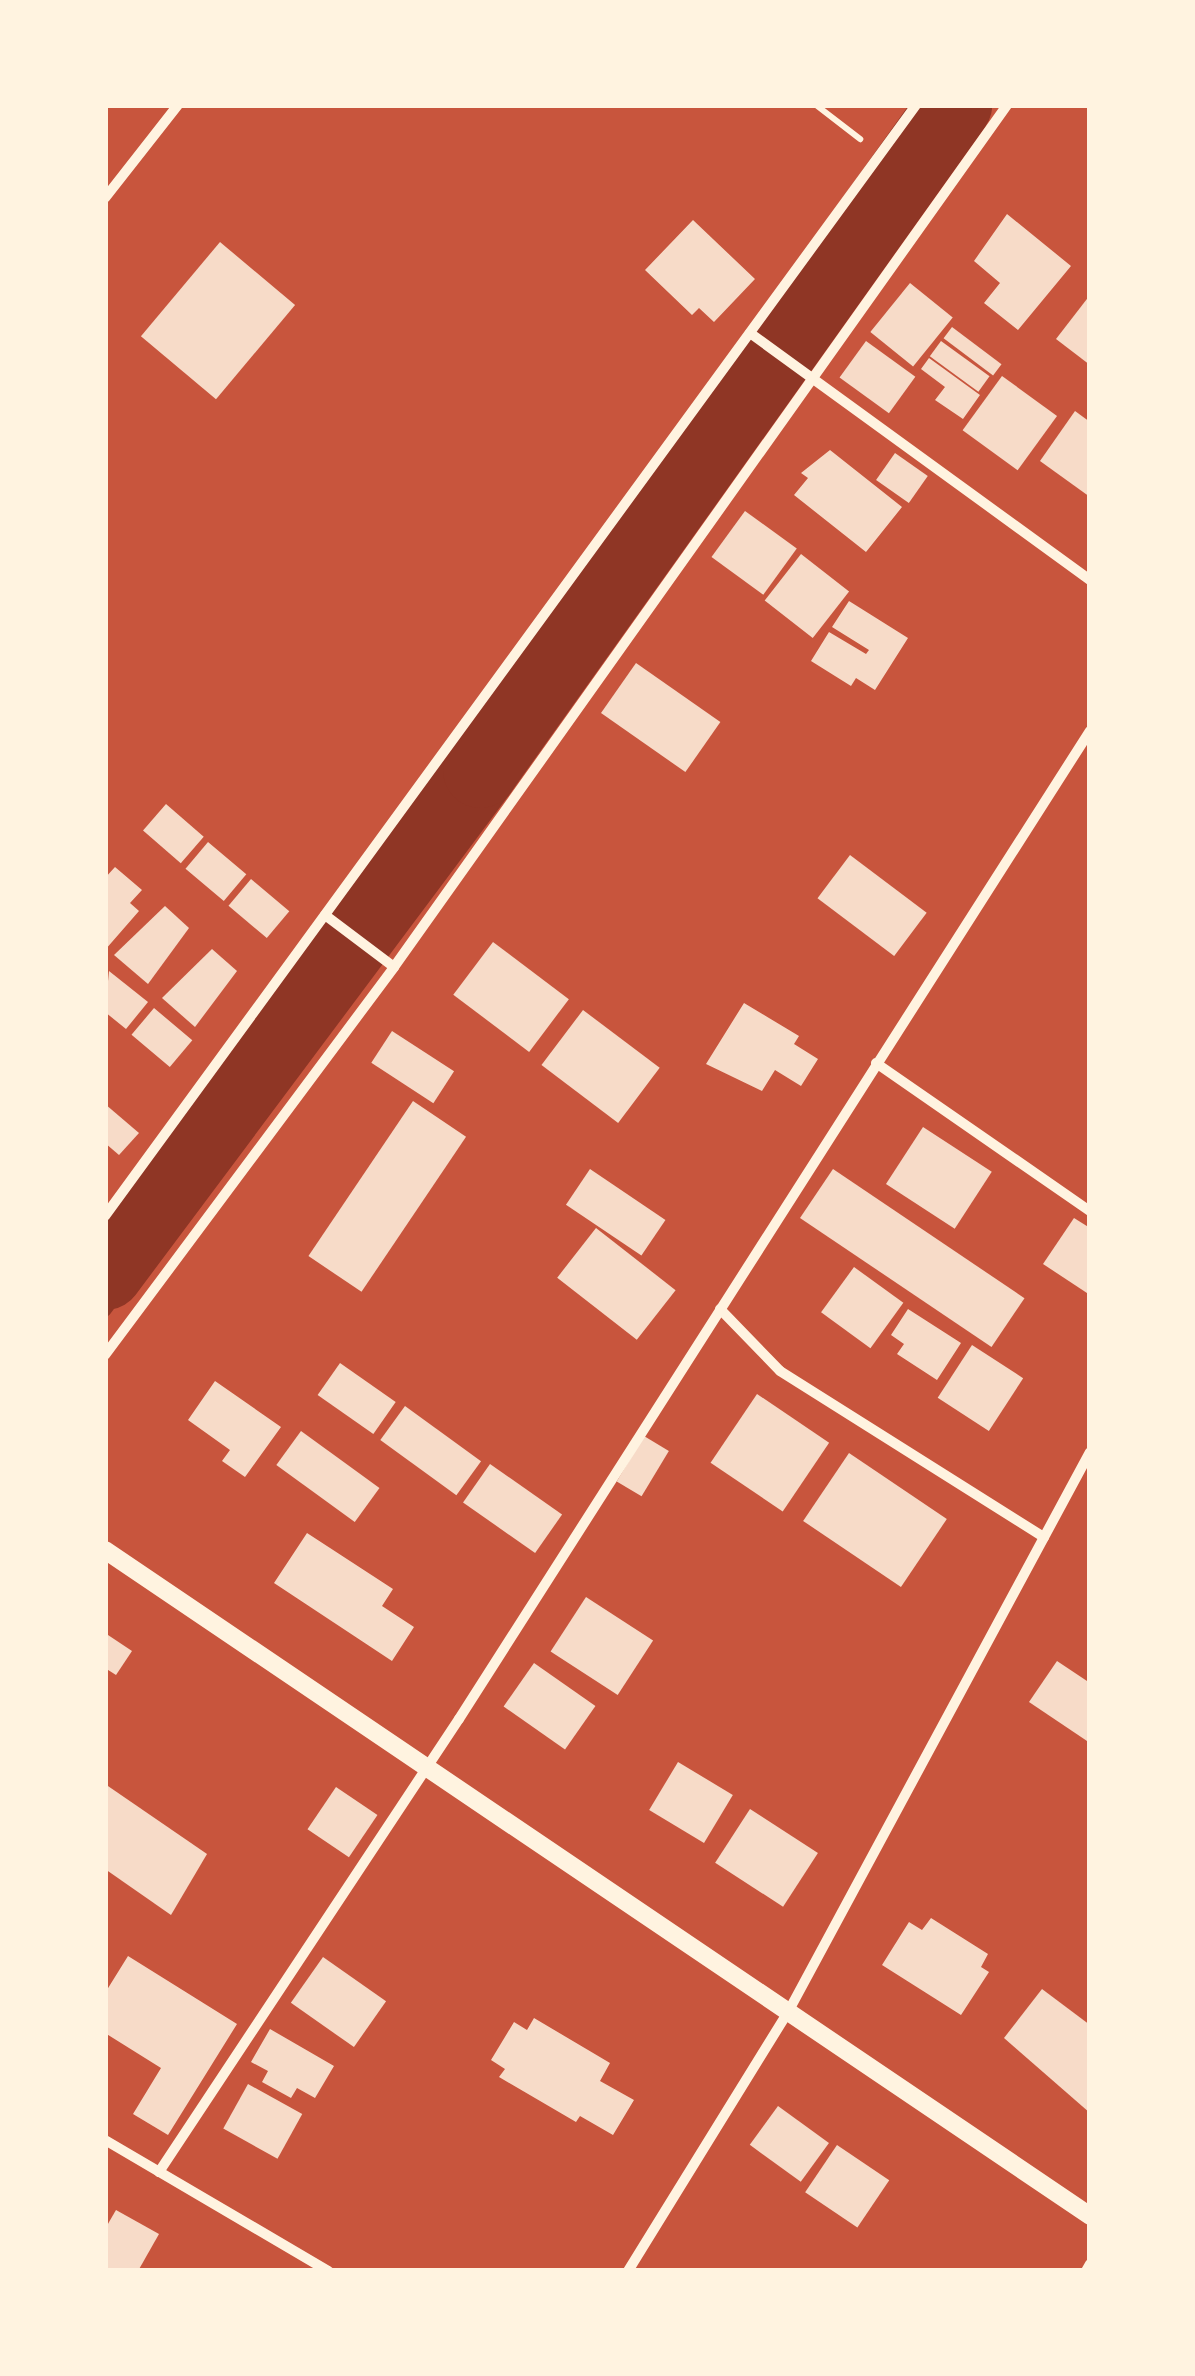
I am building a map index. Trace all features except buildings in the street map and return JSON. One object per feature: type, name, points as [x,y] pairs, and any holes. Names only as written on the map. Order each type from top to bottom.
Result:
[{"type":"street","points":[[105,198],[178,105]]},
{"type":"street","points":[[105,1216],[916,105]]},
{"type":"street","points":[[105,1355],[394,967],[807,376],[1007,105]]},
{"type":"street","points":[[750,334],[1090,580]]},
{"type":"street","points":[[159,2172],[425,1769],[1090,731]]},
{"type":"street","points":[[324,915],[394,967]]},
{"type":"street","points":[[876,1063],[1090,1211]]},
{"type":"street","points":[[720,1309],[780,1372],[1044,1538]]},
{"type":"street","points":[[628,2271],[787,2014],[1090,1452]]},
{"type":"street","points":[[105,1550],[1090,2216]]},
{"type":"street","points":[[105,2140],[328,2271]]},
{"type":"street","points":[[1086,2271],[1090,2264]]},
{"type":"path","points":[[816,105],[880,156]]},
{"type":"waterway","points":[[105,1272],[480,770],[954,105]]},
{"type":"waterway","points":[[105,1311],[392,926],[982,105]]}]
